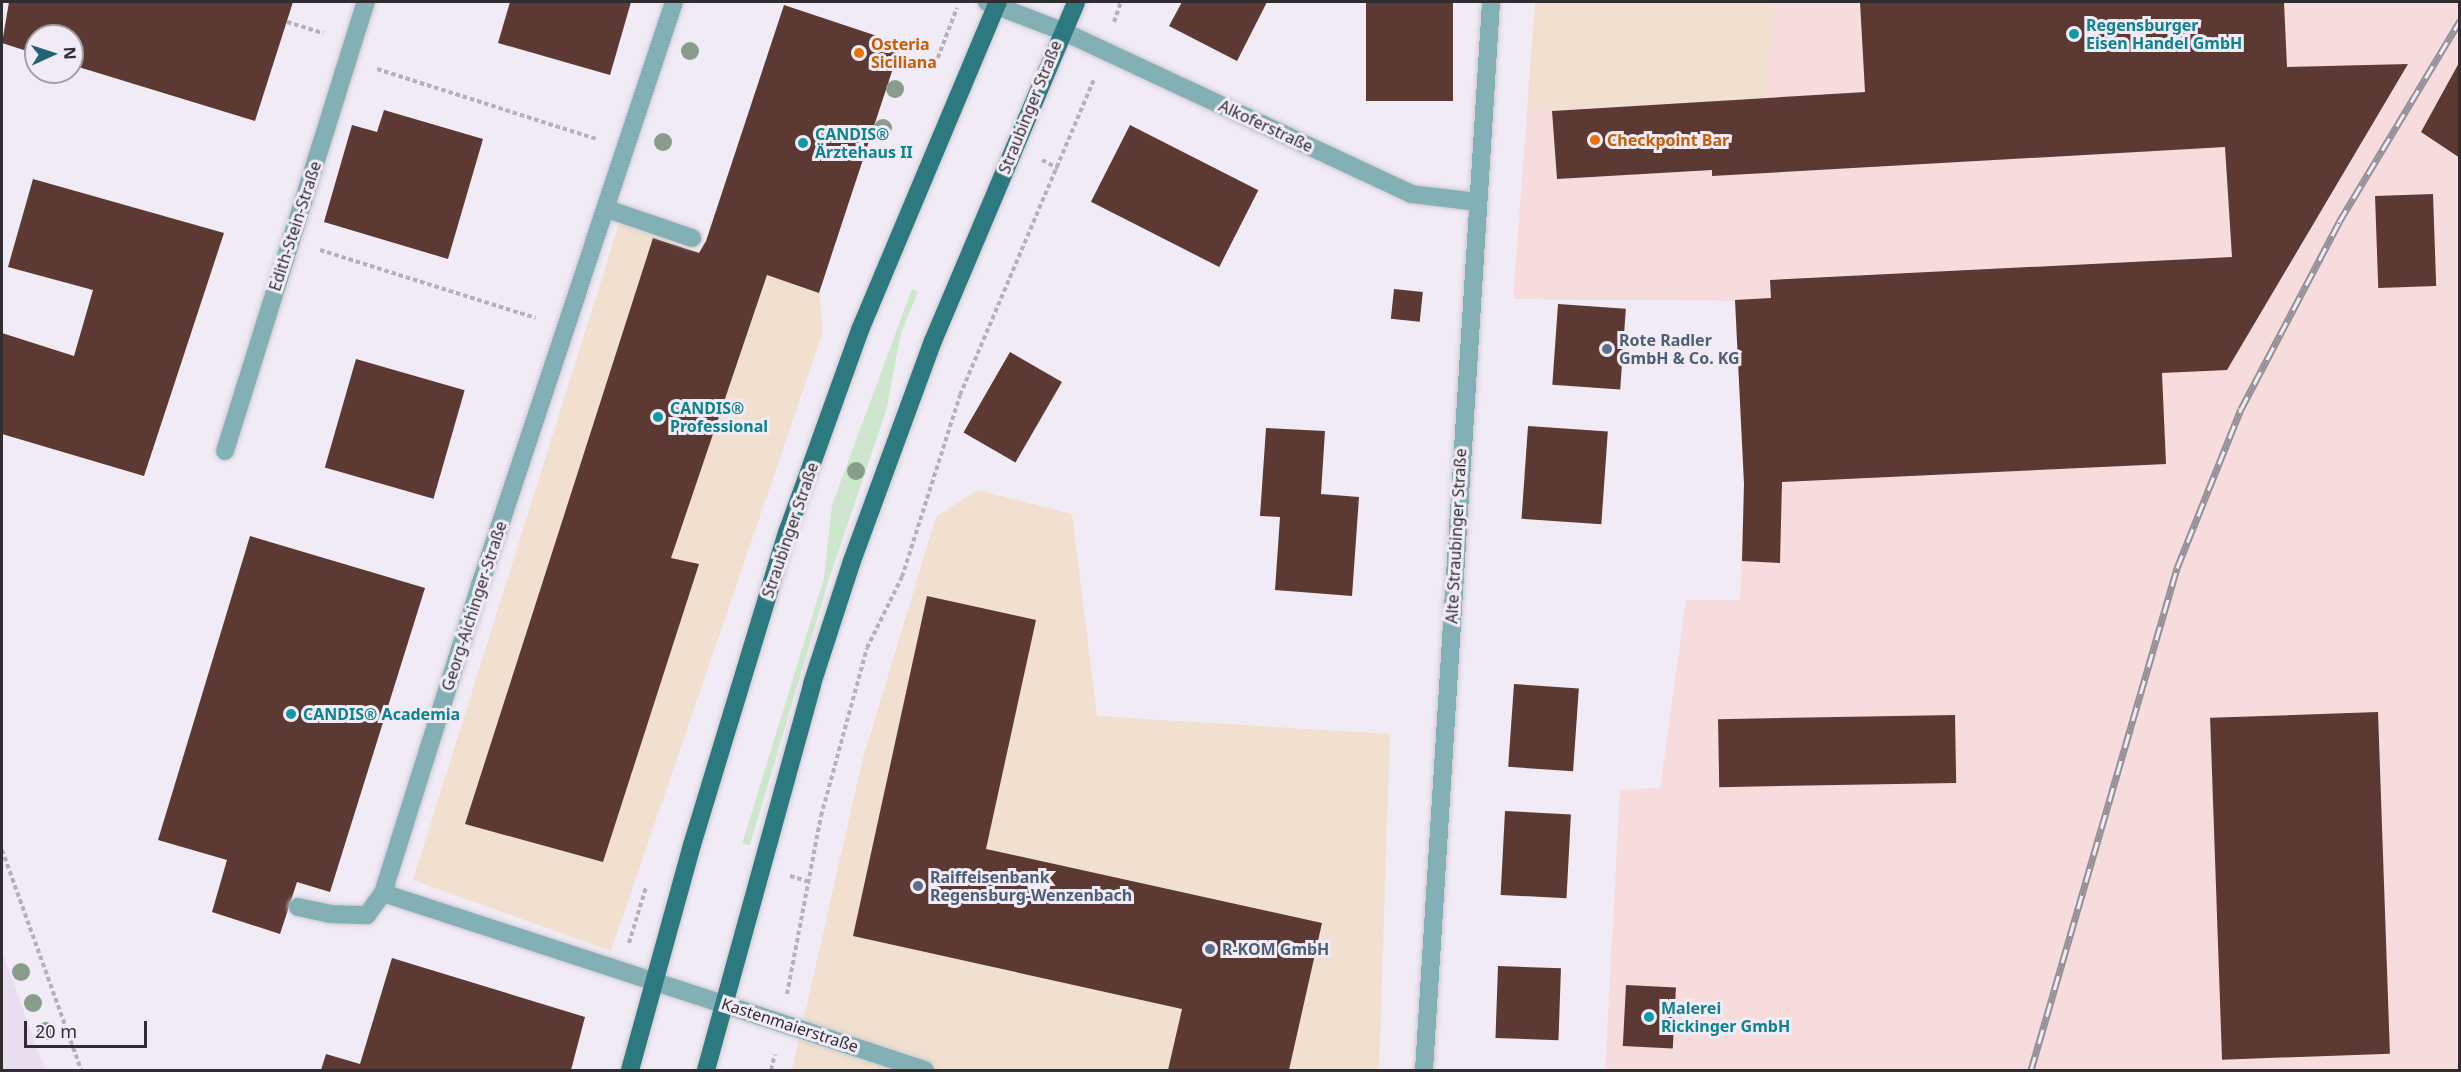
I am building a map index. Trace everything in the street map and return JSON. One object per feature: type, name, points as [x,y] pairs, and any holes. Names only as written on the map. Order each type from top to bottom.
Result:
[{"type":"main road","name":"Straubinger Straße","points":[[706,1071],[812,684],[852,561],[933,341],[1076,2]]},
{"type":"main road","name":"Straubinger Straße","points":[[630,1071],[654,981],[788,530],[860,330],[994,3]]},
{"type":"street","name":"Edith-Stein-Straße","points":[[225,451],[366,2]]},
{"type":"street","name":"Georg-Aichinger-Straße","points":[[383,893],[674,2]]},
{"type":"street","name":"Alte Straubinger Straße","points":[[1424,1071],[1491,2]]},
{"type":"street","name":"Straubinger Straße","points":[[994,3],[1062,31]]},
{"type":"street","name":"Alkoferstraße","points":[[1062,31],[1411,194],[1477,202]]},
{"type":"street","points":[[607,209],[693,238]]},
{"type":"street","name":"Kastenmaierstraße","points":[[383,893],[784,1022],[925,1071]]},
{"type":"street","points":[[298,907],[330,914],[367,915],[383,893]]},
{"type":"path","points":[[771,1071],[784,1022],[793,948],[821,816],[867,648],[902,577],[960,395],[1089,98],[1121,2]]},
{"type":"path","points":[[287,22],[353,42]]},
{"type":"path","points":[[348,60],[627,149]]},
{"type":"path","points":[[291,241],[567,328]]},
{"type":"path","points":[[2,850],[81,1071]]},
{"type":"shaded area","points":[[1535,2],[1775,2],[1766,98],[1527,111]]},
{"type":"shaded area","points":[[1775,2],[2459,2],[2459,1070],[1605,1070],[1620,790],[1660,788],[1686,600],[1740,600],[1744,484],[1735,301],[1513,299],[1527,111],[1766,98]]},
{"type":"shaded area","points":[[619,224],[819,293],[823,332],[611,951],[413,880]]},
{"type":"shaded area","points":[[977,490],[1072,514],[1097,716],[1390,734],[1379,1070],[792,1070],[862,762],[936,517]]},
{"type":"shaded area","points":[[2,951],[44,1067],[46,1070],[2,1070]]},
{"type":"green space","points":[[912,289],[918,292],[901,333],[886,411],[829,579],[750,845],[742,844],[824,578],[832,505]]},
{"type":"building","points":[[9,2],[293,2],[255,121],[84,69],[84,24],[24,24],[24,50],[2,43]]},
{"type":"building","points":[[510,2],[631,2],[610,75],[498,43]]},
{"type":"building","points":[[1182,2],[1267,2],[1237,61],[1169,26]]},
{"type":"building","points":[[1366,2],[1453,2],[1453,101],[1366,101]]},
{"type":"building","points":[[1860,2],[2284,2],[2287,67],[2408,64],[2227,370],[2162,373],[2166,464],[1782,482],[1780,563],[1742,561],[1744,484],[1735,300],[1771,298],[1770,280],[2232,257],[2225,147],[1712,176],[1712,170],[1557,179],[1552,111],[1865,92]]},
{"type":"building","name":"CANDIS® Professional","points":[[784,5],[901,44],[819,293],[767,275],[671,558],[699,564],[603,862],[465,824],[653,238],[699,253],[706,241]]},
{"type":"building","points":[[2460,61],[2460,158],[2421,132]]},
{"type":"building","points":[[384,110],[483,139],[448,259],[324,222],[352,125],[377,132]]},
{"type":"building","points":[[1130,125],[1258,190],[1219,267],[1091,202]]},
{"type":"building","points":[[33,179],[224,233],[144,476],[2,434],[2,333],[74,356],[93,290],[8,267]]},
{"type":"building","points":[[2433,194],[2436,286],[2378,288],[2375,196]]},
{"type":"building","points":[[1394,289],[1423,292],[1420,322],[1391,319]]},
{"type":"building","points":[[1558,304],[1626,309],[1620,390],[1552,385]]},
{"type":"building","points":[[1010,352],[1062,382],[1015,463],[964,433]]},
{"type":"building","points":[[356,359],[465,390],[433,499],[325,468]]},
{"type":"building","points":[[1528,426],[1608,432],[1601,524],[1522,519]]},
{"type":"building","points":[[1266,428],[1325,431],[1321,494],[1359,497],[1352,596],[1275,590],[1280,517],[1260,516]]},
{"type":"building","name":"CANDIS® Academia","points":[[250,536],[425,588],[330,892],[297,882],[280,934],[212,912],[227,860],[158,840]]},
{"type":"building","points":[[927,596],[1036,620],[986,849],[1322,923],[1289,1070],[1168,1070],[1182,1009],[853,936]]},
{"type":"building","points":[[1514,684],[1579,689],[1573,771],[1508,767]]},
{"type":"building","points":[[2378,712],[2390,1054],[2222,1060],[2210,718]]},
{"type":"building","points":[[1955,715],[1956,783],[1719,787],[1718,719]]},
{"type":"building","points":[[1505,811],[1571,814],[1567,898],[1501,895]]},
{"type":"building","points":[[392,958],[585,1017],[571,1070],[321,1070],[326,1054],[360,1064]]},
{"type":"building","points":[[1498,966],[1561,968],[1558,1040],[1495,1038]]},
{"type":"building","name":"Malerei Rickinger GmbH","points":[[1626,985],[1676,988],[1673,1049],[1623,1046]]},
{"type":"railway","points":[[2031,1070],[2177,568],[2241,409],[2339,222],[2460,21]]},
{"type":"place","name":"Regensburger Eisen Handel GmbH","points":[[2074,34]]},
{"type":"place","name":"Osteria Siciliana","points":[[859,53]]},
{"type":"place","name":"Checkpoint Bar","points":[[1595,140]]},
{"type":"place","name":"CANDIS® Ärztehaus II","points":[[803,143]]},
{"type":"place","name":"Rote Radler GmbH & Co. KG","points":[[1607,349]]},
{"type":"place","name":"CANDIS® Professional","points":[[658,417]]},
{"type":"place","name":"CANDIS® Academia","points":[[291,714]]},
{"type":"place","name":"Raiffeisenbank Regensburg-Wenzenbach","points":[[918,886]]},
{"type":"place","name":"R-KOM GmbH","points":[[1210,949]]},
{"type":"place","name":"Malerei Rickinger GmbH","points":[[1649,1017]]}]
